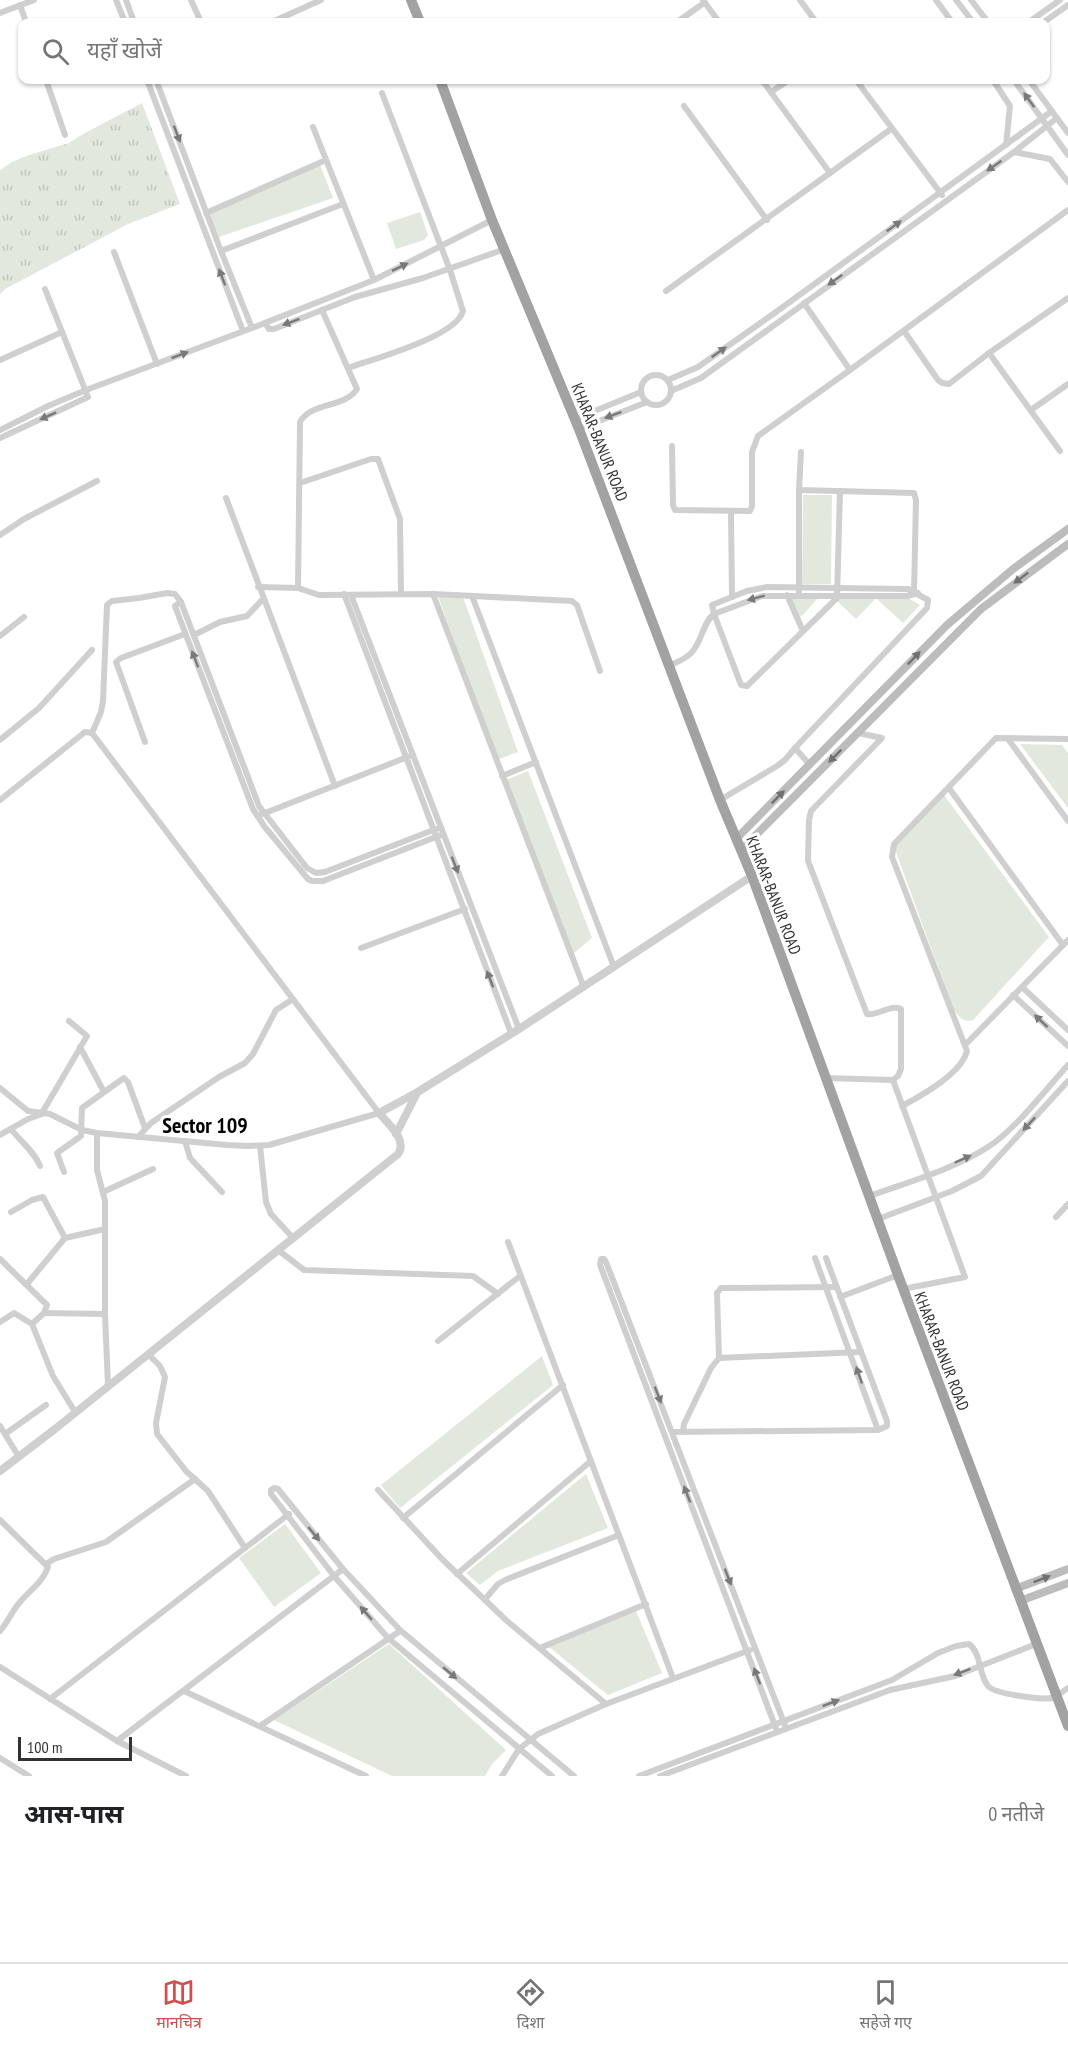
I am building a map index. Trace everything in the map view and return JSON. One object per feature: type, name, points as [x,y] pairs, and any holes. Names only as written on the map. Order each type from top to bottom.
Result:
[{"type":"highway","points":[[411,0],[418,18]]},
{"type":"highway","name":"KHARAR-BANUR ROAD","points":[[441,84],[492,220],[577,424],[720,800],[752,876],[903,1289],[1068,1726]]},
{"type":"main road","points":[[737,838],[946,625],[1013,569],[1068,528]]},
{"type":"main road","points":[[741,850],[981,609],[1068,544]]},
{"type":"main road","points":[[1015,1589],[1068,1569]]},
{"type":"main road","points":[[1020,1601],[1068,1583]]},
{"type":"street","points":[[0,13],[34,0]]},
{"type":"street","points":[[116,0],[123,18]]},
{"type":"street","points":[[126,0],[133,18]]},
{"type":"street","points":[[191,0],[199,18]]},
{"type":"street","points":[[281,18],[321,0]]},
{"type":"street","points":[[800,0],[813,18]]},
{"type":"street","points":[[936,0],[949,18]]},
{"type":"street","points":[[956,0],[970,18]]},
{"type":"street","points":[[971,0],[985,18]]},
{"type":"street","points":[[1035,18],[1060,0]]},
{"type":"street","points":[[681,18],[703,1],[716,18]]},
{"type":"street","points":[[20,5],[25,18]]},
{"type":"street","points":[[1050,18],[1068,5]]},
{"type":"street","points":[[47,84],[65,135]]},
{"type":"street","points":[[149,84],[243,331]]},
{"type":"street","points":[[158,84],[252,328]]},
{"type":"street","points":[[765,84],[830,173]]},
{"type":"street","points":[[771,92],[783,84]]},
{"type":"street","points":[[859,84],[946,200]]},
{"type":"street","points":[[996,84],[1010,106],[1006,145]]},
{"type":"street","points":[[1017,84],[1068,155]]},
{"type":"street","points":[[1032,84],[1068,133]]},
{"type":"street","points":[[348,368],[433,338],[462,316],[462,306],[450,270],[382,93]]},
{"type":"street","points":[[684,106],[767,220]]},
{"type":"street","points":[[647,402],[641,392],[642,384],[648,376],[657,375],[668,380],[698,367],[1052,111]]},
{"type":"street","points":[[577,424],[647,402],[659,405],[664,403],[671,391],[701,378],[1014,152],[1057,118]]},
{"type":"street","points":[[313,127],[374,280]]},
{"type":"street","points":[[666,291],[891,129]]},
{"type":"street","points":[[1014,152],[1050,159],[1068,182]]},
{"type":"street","points":[[206,213],[326,160]]},
{"type":"street","points":[[221,251],[343,204]]},
{"type":"street","points":[[672,446],[675,510],[747,512],[751,509],[752,452],[758,436],[1068,210]]},
{"type":"street","points":[[0,430],[86,390],[374,280],[492,220]]},
{"type":"street","points":[[265,323],[269,329],[273,329],[355,297],[450,270],[505,249]]},
{"type":"street","points":[[114,252],[157,364]]},
{"type":"street","points":[[0,438],[87,399],[88,396],[45,289]]},
{"type":"street","points":[[904,331],[938,380],[945,384],[954,381],[1068,297]]},
{"type":"street","points":[[804,303],[850,370]]},
{"type":"street","points":[[298,588],[300,422],[306,414],[355,393],[357,386],[322,310]]},
{"type":"street","points":[[0,360],[62,332]]},
{"type":"street","points":[[989,353],[1060,451]]},
{"type":"street","points":[[668,380],[671,391]]},
{"type":"street","points":[[1031,411],[1068,384]]},
{"type":"street","points":[[577,424],[641,392]]},
{"type":"street","points":[[799,592],[801,452]]},
{"type":"street","points":[[300,483],[371,459],[378,459],[400,519],[401,594]]},
{"type":"street","points":[[0,535],[24,519],[97,481]]},
{"type":"street","points":[[799,490],[914,493],[916,500],[915,593]]},
{"type":"street","points":[[720,800],[785,760],[927,608],[928,600],[915,593],[838,592],[799,592],[761,587],[732,597],[712,605],[740,682],[744,686],[750,684],[838,592],[840,491]]},
{"type":"street","points":[[226,498],[335,786]]},
{"type":"street","points":[[731,512],[732,597]]},
{"type":"street","points":[[258,587],[298,588],[314,594],[433,594],[575,603],[600,671]]},
{"type":"street","points":[[669,666],[695,649],[709,618],[714,614],[762,596],[799,592]]},
{"type":"street","points":[[92,733],[103,701],[106,610],[109,603],[175,594],[181,602],[194,635],[260,815]]},
{"type":"street","points":[[347,594],[439,832],[471,906],[515,1031]]},
{"type":"street","points":[[433,594],[583,986]]},
{"type":"street","points":[[787,595],[803,631]]},
{"type":"street","points":[[472,596],[614,967]]},
{"type":"street","points":[[194,635],[220,622],[247,616],[263,599]]},
{"type":"street","points":[[181,602],[175,607],[185,634],[260,815],[304,875],[312,881],[323,880],[439,832]]},
{"type":"street","points":[[0,636],[24,617]]},
{"type":"street","points":[[145,742],[116,662],[121,658],[185,634]]},
{"type":"street","points":[[0,740],[39,708],[92,650]]},
{"type":"street","points":[[0,800],[85,732],[92,733],[396,1134],[402,1147],[398,1154],[0,1471]]},
{"type":"street","points":[[826,1078],[893,1080],[901,1069],[901,1009],[896,1007],[871,1015],[867,1014],[811,871],[807,854],[808,820],[812,811],[882,738],[858,733]]},
{"type":"street","points":[[902,1106],[927,1093],[941,1082],[964,1058],[967,1051],[892,852],[894,844],[996,738],[1068,739]]},
{"type":"street","points":[[1008,739],[1068,821]]},
{"type":"street","points":[[795,748],[810,765]]},
{"type":"street","points":[[260,815],[410,757]]},
{"type":"street","points":[[502,776],[536,762]]},
{"type":"street","points":[[949,788],[1065,942],[965,1045]]},
{"type":"street","points":[[439,832],[463,909],[515,1031]]},
{"type":"street","points":[[0,1088],[25,1109],[44,1113],[82,1130],[138,1137],[260,1146],[379,1113],[416,1093],[515,1031],[752,876]]},
{"type":"street","points":[[360,948],[471,906]]},
{"type":"street","points":[[1022,987],[1068,1030]]},
{"type":"street","points":[[1014,995],[1068,1046]]},
{"type":"street","points":[[138,1137],[145,1128],[219,1077],[245,1063],[253,1054],[276,1010],[293,999]]},
{"type":"street","points":[[0,1135],[44,1113],[86,1039],[86,1034],[69,1021]]},
{"type":"street","points":[[80,1047],[104,1092]]},
{"type":"street","points":[[870,1196],[979,1152],[997,1141],[1007,1133],[1068,1065]]},
{"type":"street","points":[[64,1172],[57,1153],[78,1140],[82,1130],[80,1114],[82,1108],[121,1080],[126,1080],[145,1128]]},
{"type":"street","points":[[893,1080],[965,1277],[903,1289]]},
{"type":"street","points":[[878,1219],[962,1187],[981,1176],[1066,1086]]},
{"type":"street","points":[[396,1134],[416,1093]]},
{"type":"street","points":[[11,1129],[31,1151],[40,1166]]},
{"type":"street","points":[[97,1133],[97,1170],[103,1192],[105,1228],[108,1386]]},
{"type":"street","points":[[185,1141],[190,1158],[222,1192]]},
{"type":"street","points":[[260,1146],[266,1202],[271,1214],[293,1238]]},
{"type":"street","points":[[103,1192],[153,1169]]},
{"type":"street","points":[[11,1212],[29,1201],[43,1197],[65,1238]]},
{"type":"street","points":[[1056,1217],[1068,1204]]},
{"type":"street","points":[[27,1284],[65,1238],[105,1228]]},
{"type":"street","points":[[508,1242],[673,1678]]},
{"type":"street","points":[[278,1250],[304,1270],[465,1275],[478,1278],[498,1294]]},
{"type":"street","points":[[0,1258],[46,1304],[47,1308],[44,1313],[32,1324]]},
{"type":"street","points":[[815,1258],[878,1430]]},
{"type":"street","points":[[672,1432],[878,1430],[885,1428],[887,1423],[826,1258]]},
{"type":"street","points":[[776,1727],[640,1360],[606,1262],[601,1259],[600,1265],[640,1360],[672,1432],[786,1728]]},
{"type":"street","points":[[840,1297],[898,1275]]},
{"type":"street","points":[[438,1341],[520,1276]]},
{"type":"street","points":[[683,1432],[684,1425],[711,1368],[719,1358],[717,1293],[721,1288],[836,1287]]},
{"type":"street","points":[[1,1319],[14,1313],[32,1324],[53,1376],[75,1412]]},
{"type":"street","points":[[44,1313],[105,1314]]},
{"type":"street","points":[[719,1358],[861,1352]]},
{"type":"street","points":[[148,1354],[160,1366],[165,1377],[156,1423],[158,1434],[171,1453],[219,1505],[245,1548]]},
{"type":"street","points":[[403,1518],[562,1385]]},
{"type":"street","points":[[5,1434],[46,1405]]},
{"type":"street","points":[[0,1426],[19,1457]]},
{"type":"street","points":[[457,1574],[591,1461]]},
{"type":"street","points":[[46,1564],[54,1559],[106,1542],[195,1479]]},
{"type":"street","points":[[552,1776],[389,1638],[334,1576],[287,1515],[270,1492],[274,1488],[278,1489],[343,1569],[400,1631],[574,1776]]},
{"type":"street","points":[[378,1490],[428,1546],[457,1574],[606,1704]]},
{"type":"street","points":[[50,1699],[295,1510]]},
{"type":"street","points":[[0,1520],[48,1568],[45,1575],[19,1603],[9,1621],[0,1630]]},
{"type":"street","points":[[485,1599],[498,1584],[505,1580],[619,1535]]},
{"type":"street","points":[[117,1741],[343,1569]]},
{"type":"street","points":[[540,1648],[646,1604]]},
{"type":"street","points":[[260,1726],[400,1631]]},
{"type":"street","points":[[660,1776],[776,1727],[783,1720],[892,1680],[956,1646],[969,1644],[973,1647],[986,1684],[994,1691],[1047,1698],[1056,1696],[1068,1688]]},
{"type":"street","points":[[639,1776],[776,1727],[786,1728],[890,1690],[955,1676],[1036,1644]]},
{"type":"street","points":[[502,1776],[519,1749],[538,1734],[606,1704],[755,1648]]},
{"type":"street","points":[[0,1666],[117,1741],[186,1776]]},
{"type":"street","points":[[184,1690],[366,1776]]},
{"type":"street","points":[[0,1758],[29,1776]]},
{"type":"green space","points":[[142,103],[180,204],[128,224],[5,289],[0,294],[0,170],[29,155],[69,143]]},
{"type":"green space","points":[[319,162],[333,198],[219,237],[210,214]]},
{"type":"green space","points":[[420,212],[428,235],[424,240],[396,249],[387,223]]},
{"type":"green space","points":[[803,495],[832,495],[831,584],[802,584]]},
{"type":"green space","points":[[438,596],[463,597],[518,752],[496,760]]},
{"type":"green space","points":[[791,597],[818,598],[802,616],[798,615]]},
{"type":"green space","points":[[902,597],[920,605],[903,623],[876,598],[856,619],[835,599]]},
{"type":"green space","points":[[1020,744],[1062,745],[1068,753],[1068,808]]},
{"type":"green space","points":[[528,771],[592,938],[573,954],[506,780]]},
{"type":"green space","points":[[944,795],[1049,937],[973,1020],[969,1021],[961,1018],[953,1008],[893,844]]},
{"type":"green space","points":[[542,1356],[553,1385],[400,1508],[381,1485]]},
{"type":"green space","points":[[586,1474],[608,1528],[498,1571],[480,1585],[466,1573]]},
{"type":"green space","points":[[285,1524],[321,1573],[274,1607],[239,1558]]},
{"type":"green space","points":[[636,1611],[662,1673],[608,1695],[549,1647]]},
{"type":"green space","points":[[389,1644],[506,1750],[492,1764],[485,1776],[392,1776],[274,1720]]},
{"type":"district","name":"Sector 109","points":[[205,1125]]}]
